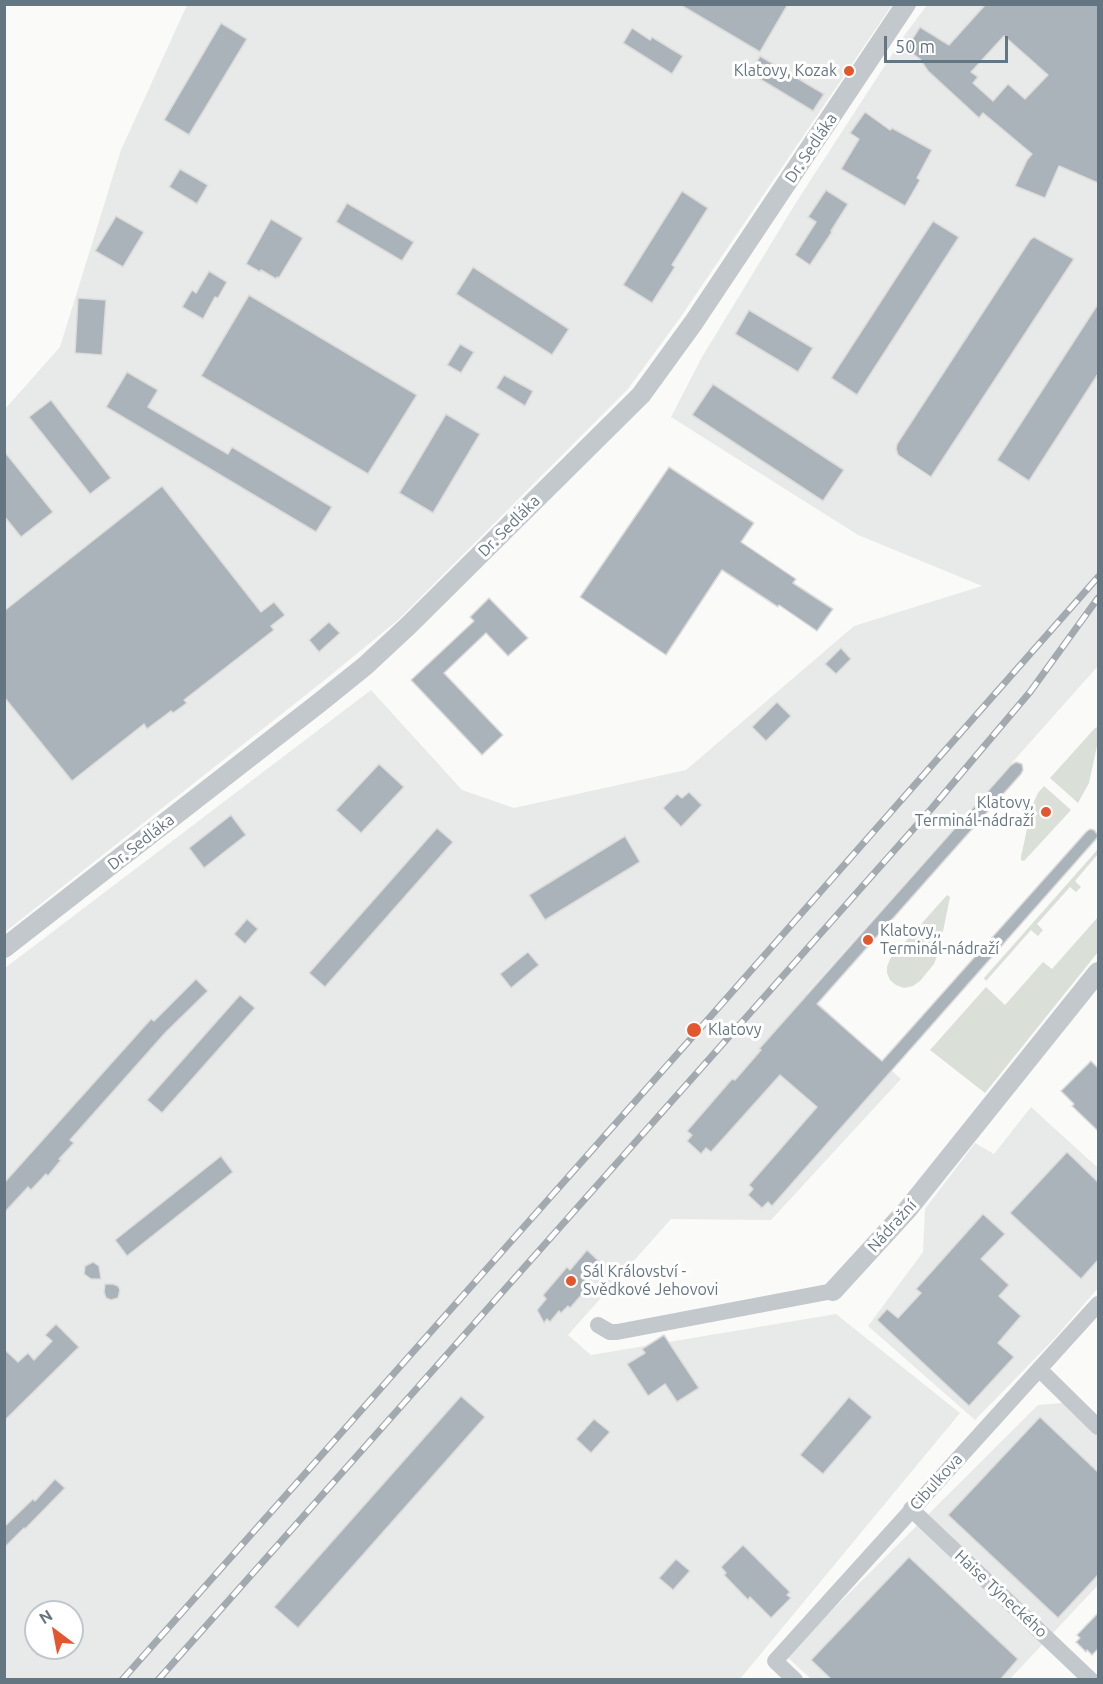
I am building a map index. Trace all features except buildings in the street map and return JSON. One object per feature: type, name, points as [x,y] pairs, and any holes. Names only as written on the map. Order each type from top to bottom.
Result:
[{"type":"street","name":"Dr. Sedláka","points":[[4,948],[365,666],[641,395],[694,322],[906,4]]},
{"type":"street","name":"Nádražní","points":[[598,1325],[610,1332],[617,1332],[833,1291],[908,1209],[1098,972]]},
{"type":"street","name":"Cibulkova","points":[[795,1680],[775,1661],[1098,1304]]},
{"type":"street","points":[[1039,1369],[1098,1426]]},
{"type":"street","name":"Haise Týneckého","points":[[911,1509],[1091,1680]]},
{"type":"shaded area","points":[[187,5],[892,5],[680,318],[628,389],[398,620],[5,932],[5,409],[60,347],[121,150]]},
{"type":"shaded area","points":[[927,5],[1098,5],[1098,666],[807,993],[901,1079],[771,1220],[671,1219],[568,1335],[591,1355],[836,1314],[960,1413],[740,1679],[5,1680],[5,968],[371,690],[462,790],[514,808],[686,770],[854,626],[982,586],[858,535],[671,417],[702,357],[797,201],[904,36]]},
{"type":"shaded area","points":[[1098,727],[1098,741],[1089,783],[1078,803],[1050,778]]},
{"type":"shaded area","points":[[1044,786],[1071,810],[1024,861],[1021,857],[1032,806]]},
{"type":"shaded area","points":[[1098,849],[1098,854],[1075,881],[1081,887],[1076,892],[1070,887],[1037,924],[1043,930],[1038,936],[1031,930],[986,981],[984,978]]},
{"type":"shaded area","points":[[947,895],[950,897],[939,951],[934,964],[913,986],[904,988],[896,985],[887,973],[890,959]]},
{"type":"shaded area","points":[[1098,917],[1098,952],[985,1093],[930,1050],[986,987],[1005,1005],[1043,962],[1052,969]]},
{"type":"shaded area","points":[[1031,1107],[1098,1168],[1098,1288],[1054,1339],[975,1420],[868,1326],[923,1252],[925,1209],[975,1143],[994,1154]]},
{"type":"shaded area","points":[[1073,1402],[1098,1427],[1098,1585],[1010,1679],[811,1679],[786,1656],[1038,1405]]},
{"type":"railway","points":[[122,1680],[1098,577]]},
{"type":"railway","points":[[158,1680],[932,808],[1030,692],[1098,598]]},
{"type":"place","name":"Klatovy, Kozak","points":[[849,71]]},
{"type":"place","name":"Klatovy, Terminál-nádraží","points":[[1046,812]]},
{"type":"place","name":"Klatovy,, Terminál-nádraží","points":[[868,940]]},
{"type":"place","name":"Klatovy","points":[[694,1030]]},
{"type":"place","name":"Sál Království - Svědkové Jehovovi","points":[[571,1281]]}]
